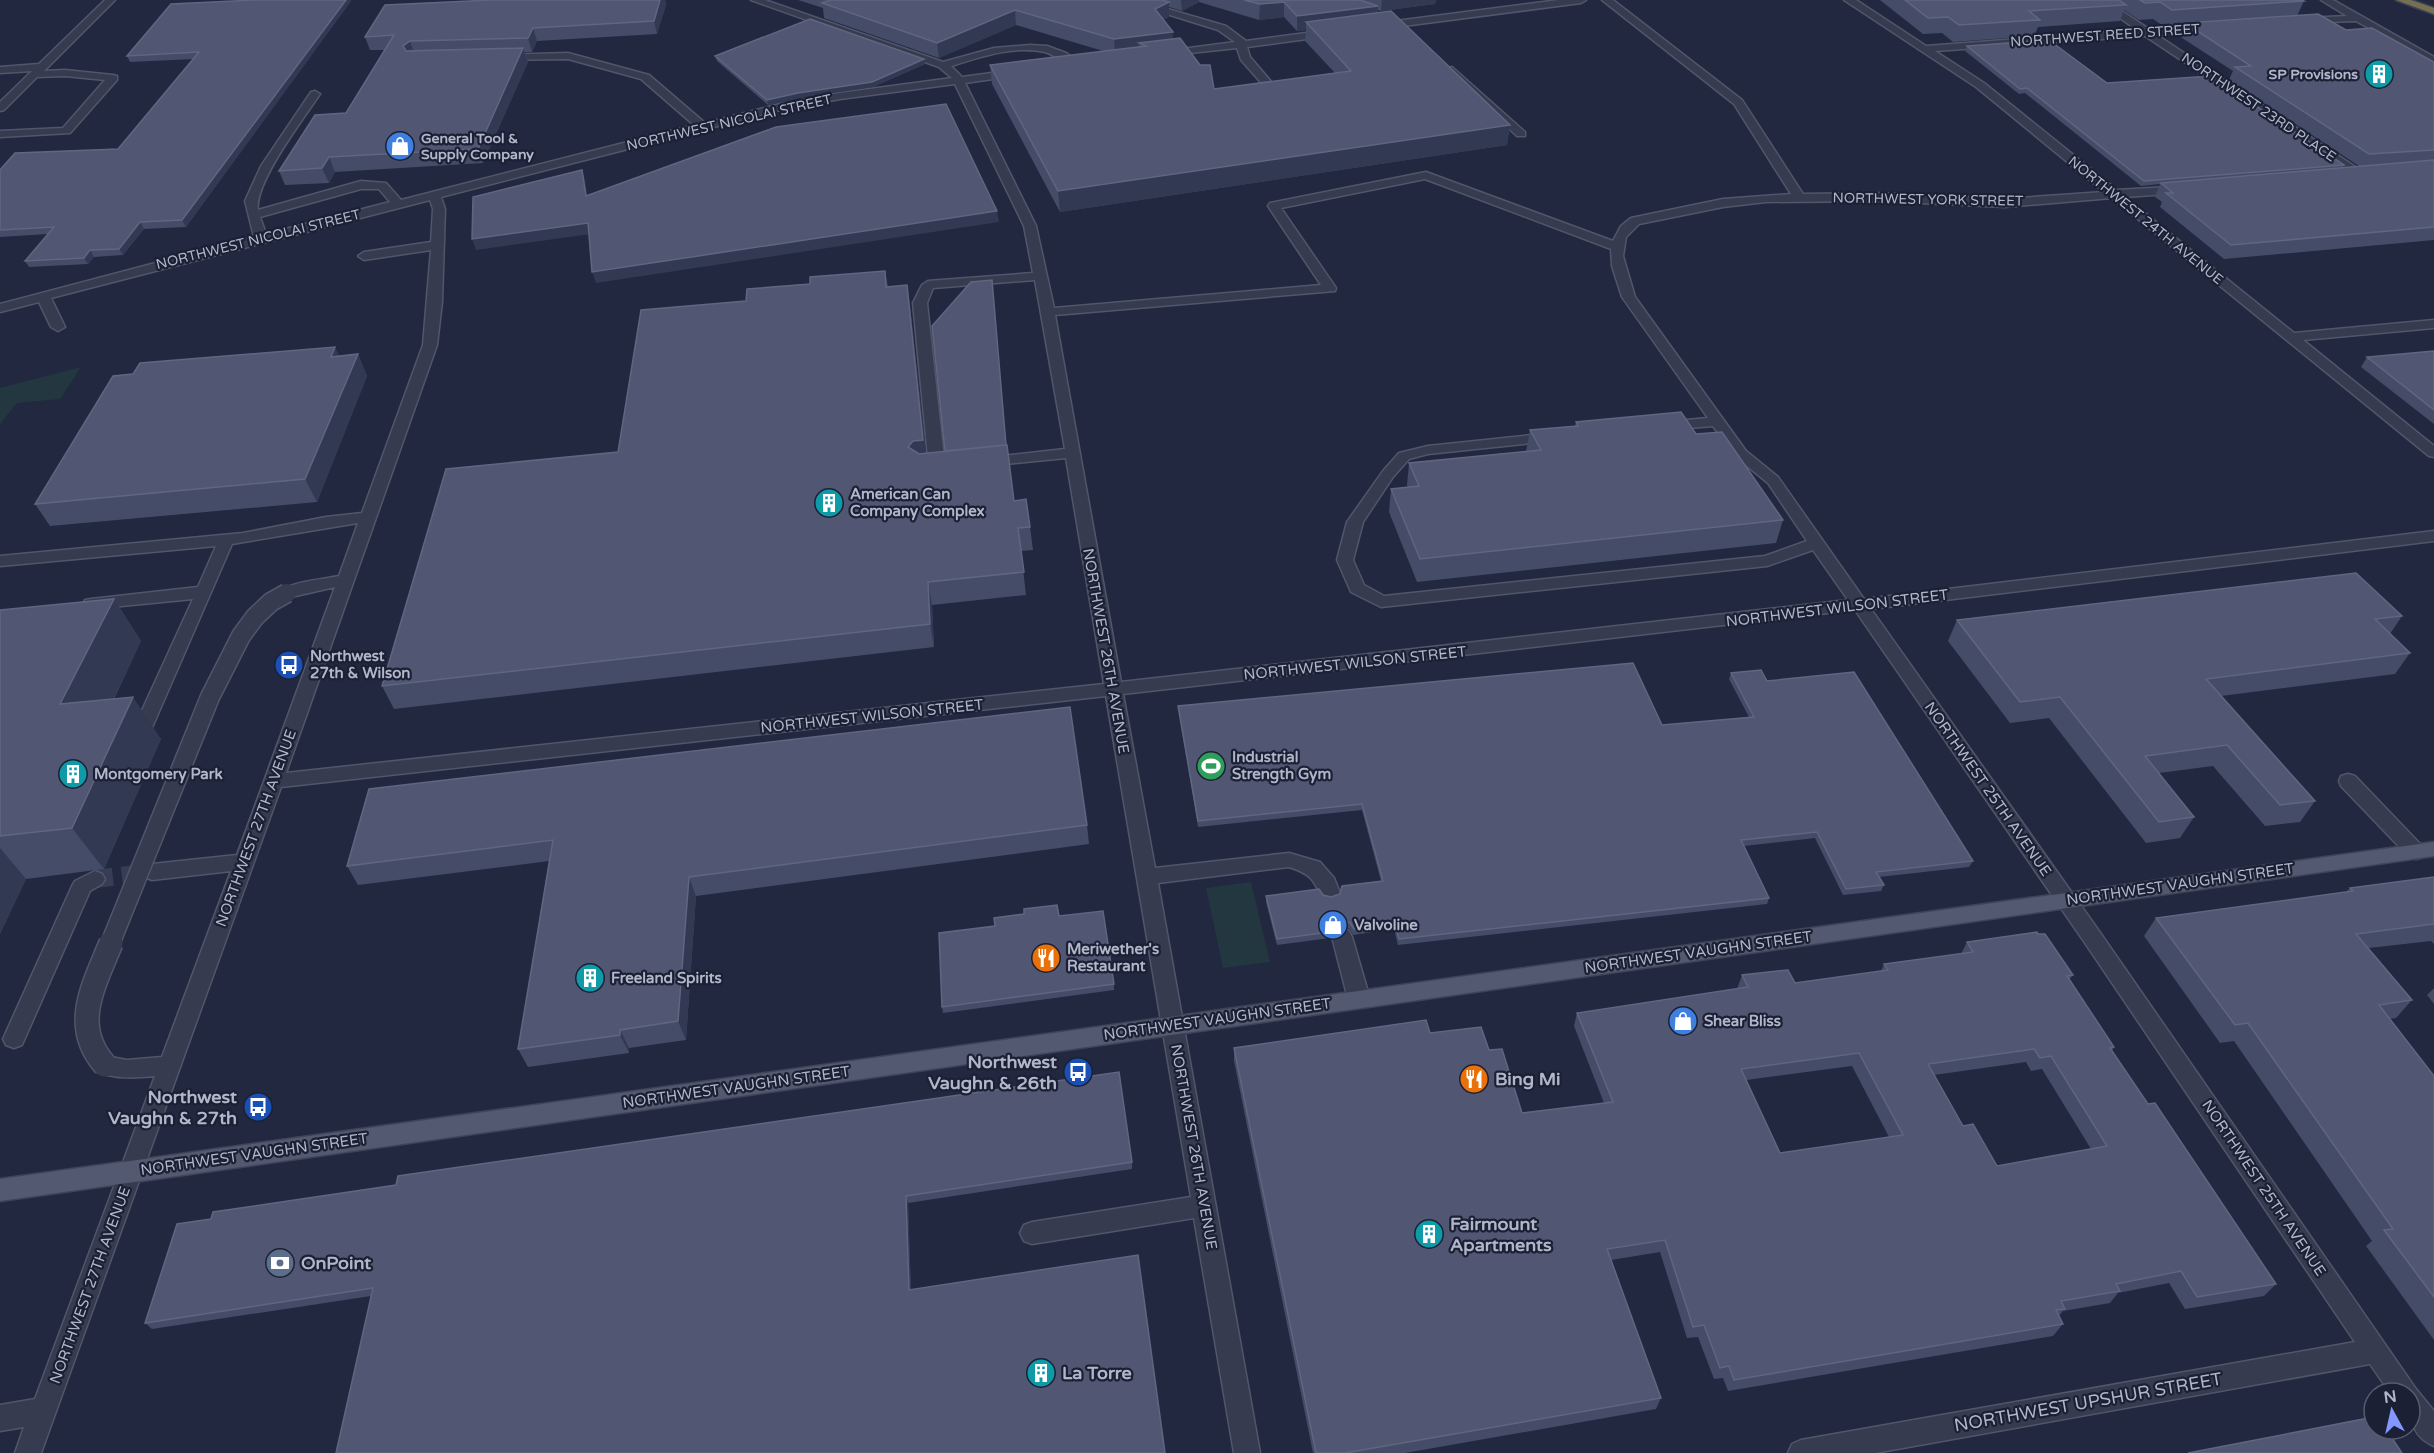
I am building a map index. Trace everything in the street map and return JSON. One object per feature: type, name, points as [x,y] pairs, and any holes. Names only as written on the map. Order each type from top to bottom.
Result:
[{"type":"highway","points":[[2401,0],[2434,10]]},
{"type":"highway","points":[[2417,0],[2434,10]]},
{"type":"main road","name":"NORTHWEST VAUGHN STREET","points":[[0,1190],[2425,851]]},
{"type":"street","points":[[2,103],[110,0]]},
{"type":"street","name":"NORTHWEST 26TH AVENUE","points":[[756,0],[943,65],[955,73],[1024,211],[1035,242],[1247,1453]]},
{"type":"street","points":[[1127,0],[1222,28],[1243,44],[1245,58],[1269,85]]},
{"type":"street","points":[[1530,0],[1546,4]]},
{"type":"street","points":[[1368,28],[1405,27],[1581,0]]},
{"type":"street","points":[[1607,0],[1738,102],[1799,197]]},
{"type":"street","name":"NORTHWEST 24TH AVENUE","points":[[1849,0],[1980,85],[2434,453]]},
{"type":"street","name":"NORTHWEST 23RD PLACE","points":[[2099,0],[2364,173],[2336,176]]},
{"type":"street","points":[[2326,0],[2434,62]]},
{"type":"street","points":[[1376,14],[1405,27]]},
{"type":"street","points":[[2299,22],[2357,18]]},
{"type":"street","name":"NORTHWEST REED STREET","points":[[1924,49],[2217,27]]},
{"type":"street","points":[[1158,55],[1345,31]]},
{"type":"street","points":[[943,65],[982,54],[1035,47],[1053,50],[1067,56],[1075,65]]},
{"type":"street","points":[[486,58],[568,56],[645,77],[703,127]]},
{"type":"street","points":[[1444,63],[1521,134]]},
{"type":"street","points":[[1064,67],[1087,64]]},
{"type":"street","points":[[0,70],[113,78],[66,131],[0,134]]},
{"type":"street","name":"NORTHWEST NICOLAI STREET","points":[[0,308],[261,238],[800,103],[1029,71]]},
{"type":"street","points":[[261,238],[251,201],[267,166],[315,94]]},
{"type":"street","points":[[1048,312],[1330,288],[1274,206],[1426,175],[1616,247]]},
{"type":"street","points":[[253,215],[361,185],[382,184],[398,204]]},
{"type":"street","name":"NORTHWEST YORK STREET","points":[[1616,247],[1624,229],[1635,221],[1723,203],[1799,197],[1876,196],[2005,203],[2196,187]]},
{"type":"street","name":"NORTHWEST 27TH AVENUE","points":[[28,1453],[274,781],[430,345],[435,302],[439,209],[434,195]]},
{"type":"street","points":[[364,256],[437,245]]},
{"type":"street","name":"NORTHWEST 25TH AVENUE","points":[[1616,247],[1618,268],[1629,297],[1741,454],[1773,480],[2397,1381]]},
{"type":"street","points":[[936,468],[920,303],[928,285],[1041,276]]},
{"type":"street","points":[[43,296],[58,327]]},
{"type":"street","points":[[2290,338],[2434,324]]},
{"type":"street","points":[[1651,428],[1717,421]]},
{"type":"street","points":[[1562,436],[1428,450],[1404,456],[1388,474],[1355,522],[1345,560],[1357,588],[1381,602],[1443,597],[1767,561],[1816,543]]},
{"type":"street","points":[[971,464],[1072,453]]},
{"type":"street","points":[[0,561],[226,540],[369,517]]},
{"type":"street","name":"NORTHWEST WILSON STREET","points":[[274,781],[1859,606],[2434,536]]},
{"type":"street","points":[[142,730],[226,540]]},
{"type":"street","points":[[169,1066],[127,1069],[105,1065],[92,1053],[84,1029],[94,984],[210,697],[241,636],[255,617],[287,593],[346,580]]},
{"type":"street","points":[[74,605],[204,592]]},
{"type":"street","points":[[2348,780],[2425,851]]},
{"type":"street","points":[[1146,877],[1289,860],[1312,867],[1327,884],[1330,893]]},
{"type":"street","points":[[152,872],[244,862]]},
{"type":"street","points":[[14,1039],[82,886],[95,879]]},
{"type":"street","points":[[1342,937],[1359,999]]},
{"type":"street","points":[[1032,1233],[1204,1206]]},
{"type":"street","name":"NORTHWEST UPSHUR STREET","points":[[1801,1453],[2376,1351]]},
{"type":"street","points":[[0,1418],[44,1412]]},
{"type":"street","points":[[2422,1416],[2434,1433]]},
{"type":"shaded area","points":[[81,367],[60,399],[17,403],[0,424],[0,388]]},
{"type":"shaded area","points":[[1251,882],[1270,962],[1223,968],[1206,888]]},
{"type":"building","points":[[254,0],[346,0],[182,220],[140,222],[119,249],[90,250],[84,258],[25,261],[54,227],[0,230],[0,170],[15,153],[118,149],[199,52],[127,56],[171,4]]},
{"type":"building","points":[[491,0],[660,0],[654,21],[533,28],[528,38],[410,41],[403,46],[406,51],[523,48],[478,149],[329,157],[322,168],[279,171],[315,115],[346,113],[394,35],[365,37],[385,5]]},
{"type":"building","points":[[830,0],[1162,0],[1169,2],[1155,9],[1173,32],[1114,39],[1015,10],[937,43],[822,3]]},
{"type":"building","points":[[1244,0],[1360,0],[1378,6],[1297,16],[1284,2],[1260,4]]},
{"type":"building","points":[[1905,0],[2119,0],[2126,5],[2029,11],[2040,20],[1959,25],[1948,17],[1928,18]]},
{"type":"building","points":[[2140,0],[2304,1],[2172,10],[2160,2],[2145,3]]},
{"type":"building","points":[[1391,11],[1510,125],[1058,191],[990,65],[1146,46],[1139,43],[1180,38],[1200,65],[1210,65],[1214,89],[1351,71],[1306,22]]},
{"type":"building","points":[[2318,14],[2346,30],[2372,28],[2434,62],[2434,150],[2369,154],[2235,67],[2251,66],[2185,23]]},
{"type":"building","points":[[810,19],[924,59],[872,82],[767,100],[715,56]]},
{"type":"building","points":[[2049,40],[2107,83],[2211,76],[2344,165],[2144,181],[2027,88],[2020,89],[1967,46]]},
{"type":"building","points":[[946,104],[997,211],[592,272],[588,223],[472,239],[473,197],[582,170],[586,196],[776,127]]},
{"type":"building","points":[[2434,160],[2434,227],[2231,245],[2166,193],[2173,193],[2161,183]]},
{"type":"building","name":"American Can Company Complex","points":[[885,271],[886,287],[907,285],[923,440],[913,441],[908,447],[919,454],[1007,445],[1014,501],[1026,499],[1030,527],[1018,528],[1024,572],[928,582],[930,624],[382,686],[446,469],[618,452],[641,310],[746,301],[747,289],[810,284],[810,277]]},
{"type":"building","points":[[992,280],[1006,445],[945,451],[932,326],[971,282]]},
{"type":"building","points":[[335,347],[331,357],[358,354],[305,479],[35,504],[113,376],[133,374],[140,363]]},
{"type":"building","points":[[2434,351],[2434,410],[2367,357]]},
{"type":"building","points":[[1681,412],[1696,434],[1722,432],[1783,520],[1420,559],[1391,489],[1419,486],[1409,463],[1541,450],[1530,430],[1578,426],[1576,422]]},
{"type":"building","points":[[2356,573],[2402,616],[2375,619],[2410,653],[2206,679],[2315,801],[2280,805],[2227,745],[2145,756],[2194,817],[2159,822],[2060,697],[2020,702],[1957,620]]},
{"type":"building","points":[[114,599],[60,704],[133,697],[72,828],[0,836],[0,610]]},
{"type":"building","points":[[1633,663],[1662,725],[1754,717],[1731,673],[1761,670],[1767,681],[1854,672],[1973,861],[1876,872],[1884,885],[1846,889],[1817,832],[1741,840],[1769,898],[1399,939],[1395,923],[1354,929],[1350,923],[1342,921],[1334,924],[1330,932],[1277,939],[1266,896],[1319,889],[1323,895],[1331,897],[1340,894],[1342,886],[1383,881],[1362,804],[1198,821],[1178,706]]},
{"type":"building","points":[[1070,707],[1087,825],[689,877],[678,1021],[620,1030],[620,1035],[518,1049],[553,840],[347,866],[369,789]]},
{"type":"building","points":[[2434,877],[2434,924],[2356,934],[2412,1000],[2379,1005],[2434,1076],[2434,1297],[2384,1230],[2393,1229],[2248,1023],[2235,1025],[2156,918],[2353,891],[2350,888]]},
{"type":"building","points":[[1057,905],[1059,916],[1103,911],[1114,984],[942,1007],[939,933],[995,926],[994,918],[1024,914],[1024,909]]},
{"type":"building","points":[[2037,932],[2045,934],[2073,975],[2067,976],[2114,1047],[2110,1048],[2148,1104],[2155,1103],[2276,1284],[2197,1297],[2181,1271],[2116,1284],[2120,1291],[2061,1301],[2065,1309],[2056,1310],[2063,1324],[1734,1380],[1729,1366],[1720,1368],[1704,1325],[1693,1327],[1665,1240],[1607,1249],[1661,1398],[1345,1453],[1316,1453],[1234,1048],[1426,1020],[1430,1033],[1481,1027],[1489,1050],[1502,1049],[1522,1113],[1613,1102],[1577,1013],[1748,987],[1742,975],[1788,970],[1795,983],[1888,970],[1884,964],[1973,952],[1967,942]],"holes":[[[2034,1049],[2040,1058],[2051,1056],[2107,1146],[1997,1166],[1973,1124],[1963,1126],[1928,1064]],[[1859,1053],[1903,1135],[1780,1153],[1741,1069]]]},
{"type":"building","points":[[1119,1072],[1132,1162],[906,1196],[909,1290],[1138,1255],[1165,1453],[336,1453],[373,1288],[145,1323],[177,1224],[211,1219],[213,1212],[396,1185],[398,1176]]},
{"type":"building","points":[[2362,1419],[2362,1441],[2394,1441],[2402,1453],[2188,1453]]},
{"type":"tunnel","points":[[95,879],[152,872]]},
{"type":"place","name":"SP Provisions","points":[[2379,74]]},
{"type":"place","name":"General Tool & Supply Company","points":[[400,146]]},
{"type":"place","name":"American Can Company Complex","points":[[829,503]]},
{"type":"place","name":"Northwest 27th & Wilson","points":[[289,665]]},
{"type":"place","name":"Industrial Strength Gym","points":[[1211,766]]},
{"type":"place","name":"Montgomery Park","points":[[73,774]]},
{"type":"place","name":"Valvoline","points":[[1333,925]]},
{"type":"place","name":"Meriwether's Restaurant","points":[[1046,958]]},
{"type":"place","name":"Freeland Spirits","points":[[590,978]]},
{"type":"place","name":"Shear Bliss","points":[[1683,1021]]},
{"type":"place","name":"Northwest Vaughn & 26th","points":[[1078,1072]]},
{"type":"place","name":"Bing Mi","points":[[1474,1079]]},
{"type":"place","name":"Northwest Vaughn & 27th","points":[[258,1107]]},
{"type":"place","name":"Fairmount Apartments","points":[[1429,1234]]},
{"type":"place","name":"OnPoint","points":[[280,1263]]},
{"type":"place","name":"La Torre","points":[[1041,1373]]}]
